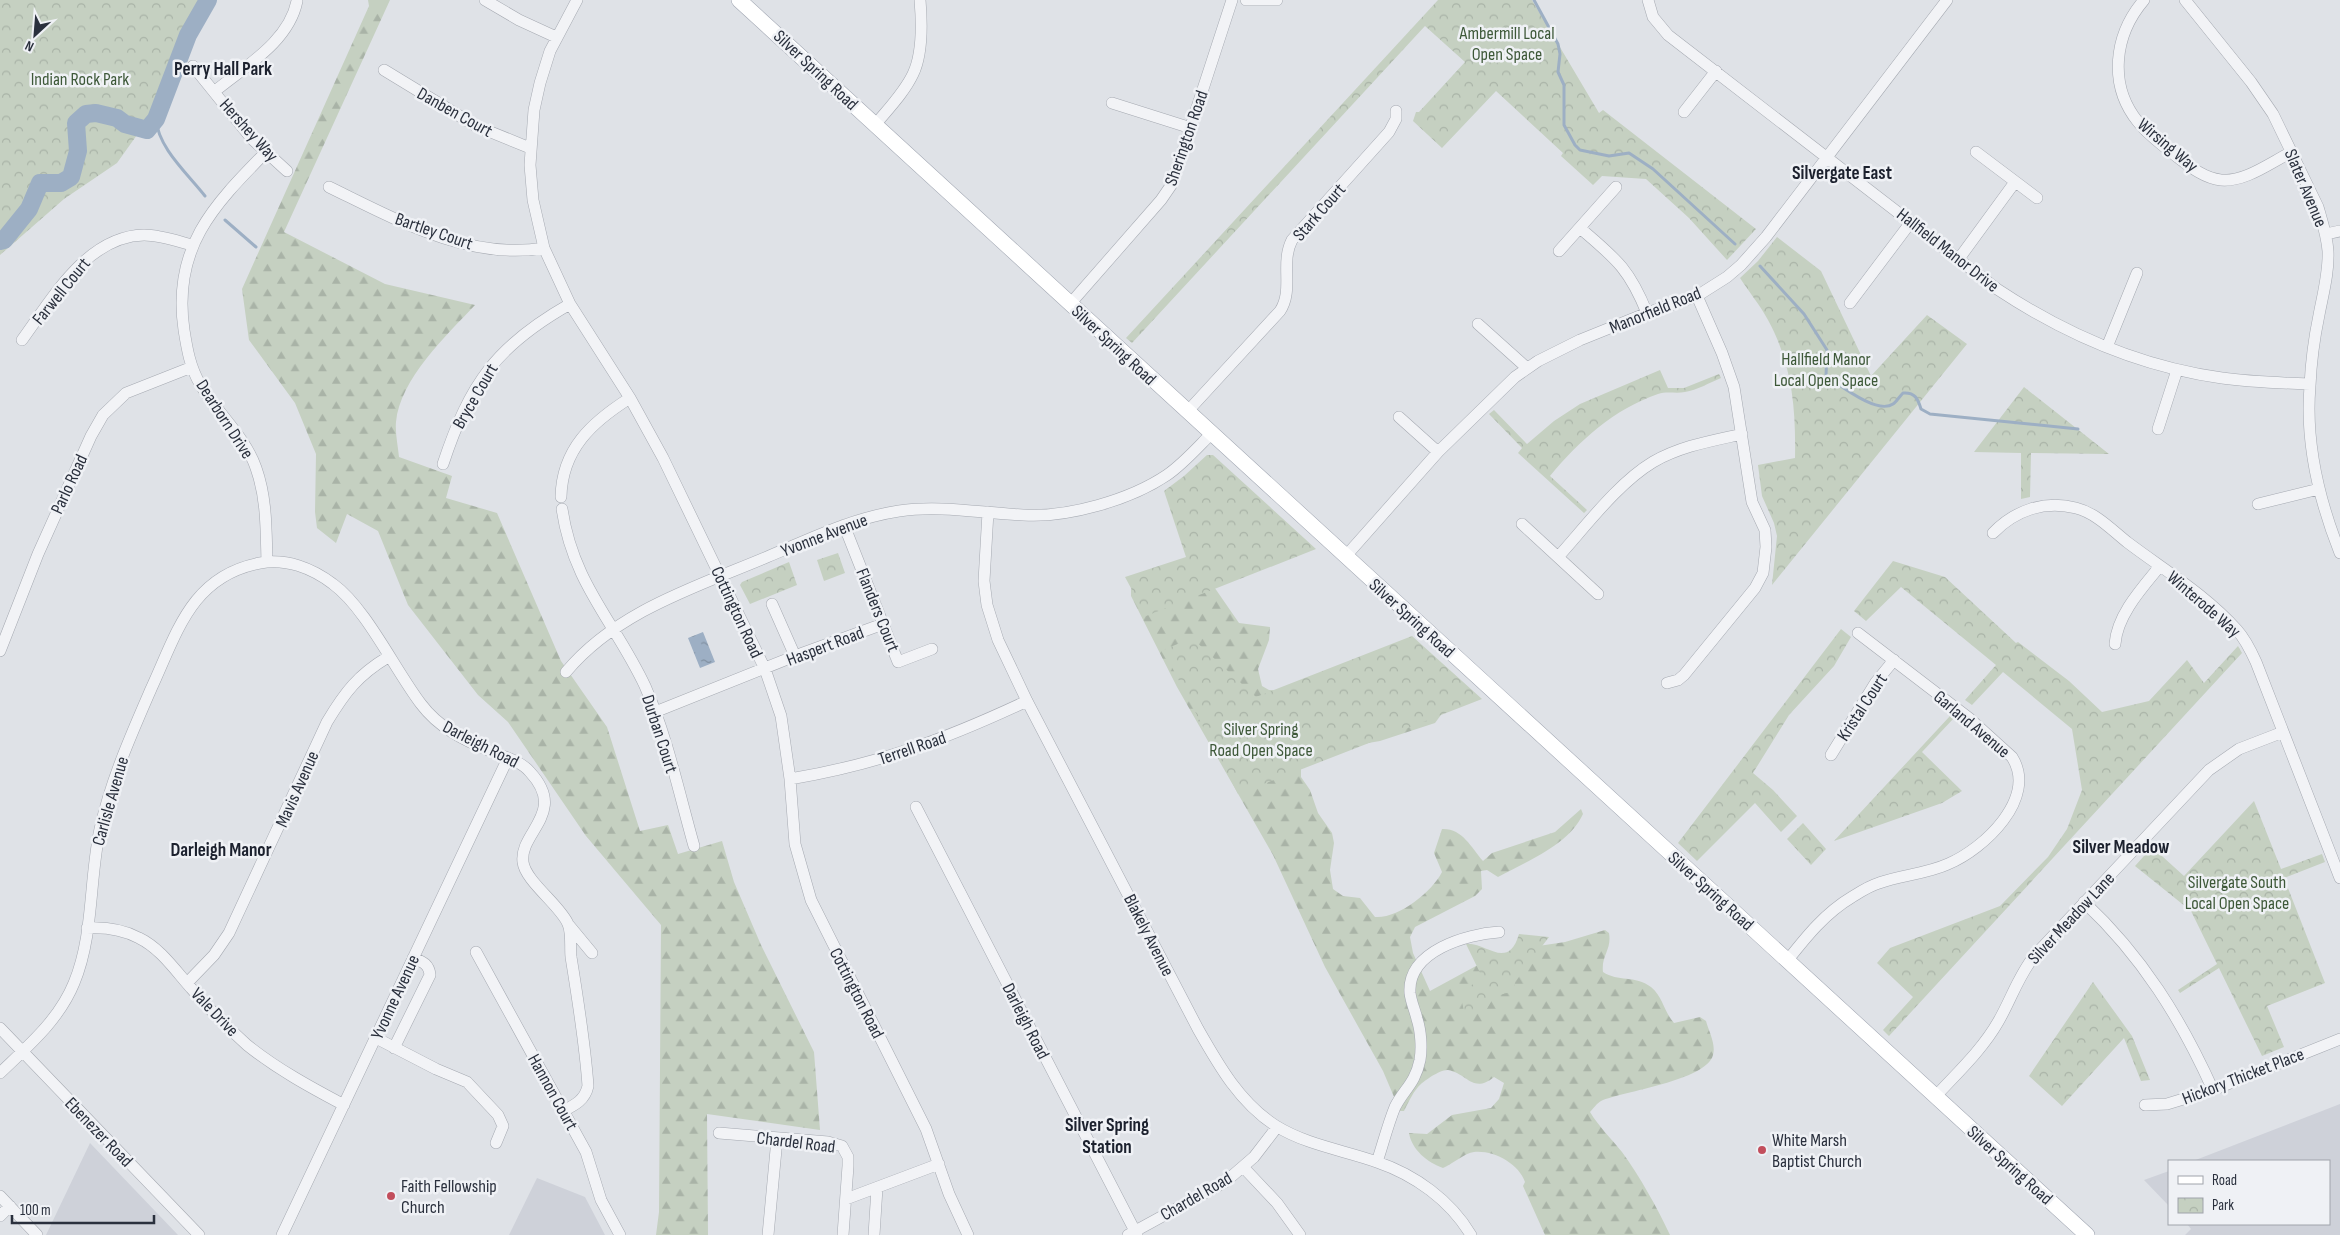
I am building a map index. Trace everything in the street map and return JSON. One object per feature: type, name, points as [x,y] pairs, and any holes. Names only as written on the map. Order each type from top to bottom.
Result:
[{"type":"main road","name":"Silver Spring Road","points":[[739,0],[2087,1235]]},
{"type":"street","points":[[485,0],[524,23],[556,36]]},
{"type":"street","name":"Cottington Road","points":[[577,0],[556,36],[538,90],[530,148],[533,200],[544,248],[570,304],[630,398],[663,458],[765,669],[781,716],[790,779],[795,844],[811,900],[926,1129],[948,1194],[968,1235]]},
{"type":"street","points":[[875,125],[902,91],[915,68],[920,43],[920,0]]},
{"type":"street","name":"Sherington Road","points":[[1070,304],[1168,192],[1177,171],[1232,0]]},
{"type":"street","points":[[1246,0],[1277,0]]},
{"type":"street","name":"Hallfield Manor Drive","points":[[1648,0],[1650,10],[1659,25],[1958,260],[2022,305],[2075,334],[2107,348],[2177,370],[2245,381],[2310,384]]},
{"type":"street","name":"Manorfield Road","points":[[1345,557],[1438,452],[1493,396],[1526,368],[1580,340],[1647,313],[1697,296],[1727,277],[1753,252],[1947,0]]},
{"type":"street","name":"Wirsing Way","points":[[2144,0],[2126,27],[2120,50],[2118,70],[2126,103],[2144,130],[2193,169],[2214,179],[2240,178],[2292,152]]},
{"type":"street","name":"Slater Avenue","points":[[2185,0],[2251,82],[2273,114],[2318,207],[2326,234],[2328,252],[2327,271],[2314,340],[2308,406],[2312,453],[2319,490],[2327,519],[2340,553]]},
{"type":"street","points":[[214,92],[267,48],[283,32],[292,19],[297,1]]},
{"type":"street","name":"Hershey Way","points":[[193,66],[266,153],[286,171]]},
{"type":"street","name":"Danben Court","points":[[384,70],[476,126],[530,148]]},
{"type":"street","points":[[1684,112],[1716,71]]},
{"type":"street","points":[[1112,102],[1190,128]]},
{"type":"street","name":"Stark Court","points":[[1187,412],[1280,311],[1286,298],[1286,262],[1292,240],[1389,132],[1396,119],[1396,111]]},
{"type":"street","points":[[1976,152],[2037,198]]},
{"type":"street","name":"Dearborn Drive","points":[[266,153],[215,207],[192,245],[186,269],[182,306],[192,367],[208,396],[240,437],[256,466],[266,505],[267,562]]},
{"type":"street","points":[[1958,260],[2015,182]]},
{"type":"street","name":"Bartley Court","points":[[330,187],[414,226],[463,243],[490,250],[510,251],[544,248]]},
{"type":"street","points":[[1559,251],[1616,187]]},
{"type":"street","points":[[1850,303],[1911,222]]},
{"type":"street","points":[[1580,228],[1628,272],[1647,313]]},
{"type":"street","points":[[2326,234],[2340,231]]},
{"type":"street","name":"Farwell Court","points":[[22,340],[70,277],[95,251],[130,236],[144,235],[192,245]]},
{"type":"street","points":[[2107,348],[2137,273]]},
{"type":"street","points":[[1667,683],[1678,680],[1684,675],[1755,588],[1763,573],[1766,538],[1765,530],[1752,502],[1742,434],[1729,371],[1697,296]]},
{"type":"street","name":"Bryce Court","points":[[443,464],[466,405],[498,356],[526,332],[570,304]]},
{"type":"street","points":[[1478,324],[1526,368]]},
{"type":"street","name":"Parlo Road","points":[[0,650],[41,546],[91,436],[103,415],[126,394],[192,367]]},
{"type":"street","points":[[2158,429],[2177,370]]},
{"type":"street","name":"Durban Court","points":[[630,398],[592,424],[578,443],[564,472],[562,503],[572,555],[583,580],[644,685],[655,712],[694,846]]},
{"type":"street","points":[[1400,417],[1438,452]]},
{"type":"street","name":"Yvonne Avenue","points":[[566,672],[594,643],[612,630],[659,603],[844,525],[899,511],[956,509],[1025,516],[1085,509],[1148,486],[1167,475],[1211,434]]},
{"type":"street","points":[[1558,557],[1622,488],[1652,462],[1700,443],[1742,434]]},
{"type":"street","points":[[2258,504],[2319,490]]},
{"type":"street","name":"Winterode Way","points":[[1993,533],[2012,516],[2021,511],[2048,506],[2076,508],[2093,516],[2220,613],[2244,639],[2256,662],[2337,862],[2340,878]]},
{"type":"street","name":"Blakely Avenue","points":[[988,512],[984,581],[987,606],[1002,648],[1027,701],[1214,1058],[1241,1096],[1277,1126],[1313,1144],[1378,1162],[1416,1181],[1440,1197],[1458,1215],[1471,1235]]},
{"type":"street","points":[[1522,524],[1598,594]]},
{"type":"street","name":"Flanders Court","points":[[844,525],[898,662],[932,649]]},
{"type":"street","name":"Darleigh Road","points":[[267,562],[291,563],[306,568],[333,584],[360,614],[419,702],[435,721],[469,742],[508,758],[529,770],[544,797],[542,816],[523,856],[526,871],[592,954]]},
{"type":"street","name":"Carlisle Avenue","points":[[0,1073],[41,1034],[66,999],[80,968],[87,928],[95,854],[112,783],[122,755],[181,623],[206,587],[241,567],[267,562]]},
{"type":"street","points":[[2115,644],[2117,632],[2124,615],[2160,566]]},
{"type":"street","points":[[772,604],[795,656]]},
{"type":"street","name":"Haspert Road","points":[[655,712],[795,656],[883,624]]},
{"type":"street","name":"Garland Avenue","points":[[1787,961],[1819,923],[1850,898],[1877,884],[1948,864],[1976,848],[2004,818],[2018,797],[2020,778],[2017,764],[2012,757],[1969,718],[1858,633]]},
{"type":"street","name":"Mavis Avenue","points":[[187,984],[214,955],[230,933],[327,722],[342,698],[361,676],[388,657]]},
{"type":"street","name":"Kristal Court","points":[[1831,754],[1876,682],[1894,660]]},
{"type":"street","name":"Terrell Road","points":[[790,779],[850,768],[915,748],[965,730],[1027,701]]},
{"type":"street","name":"Silver Meadow Lane","points":[[1936,1096],[1997,1024],[2027,965],[2209,770],[2239,749],[2283,732]]},
{"type":"street","name":"Yvonne Avenue","points":[[282,1235],[508,758]]},
{"type":"street","name":"Darleigh Road","points":[[916,807],[1133,1234]]},
{"type":"street","points":[[2084,902],[2125,944],[2163,993],[2192,1043],[2214,1090]]},
{"type":"street","points":[[563,1111],[580,1101],[588,1086],[568,924]]},
{"type":"street","name":"Vale Drive","points":[[87,928],[114,929],[140,938],[156,949],[230,1029],[267,1061],[344,1105]]},
{"type":"street","points":[[1378,1162],[1396,1106],[1416,1075],[1420,1058],[1418,1021],[1410,992],[1413,977],[1420,964],[1441,947],[1480,933],[1499,932]]},
{"type":"street","name":"Hannon Court","points":[[476,952],[586,1152],[601,1200],[620,1235]]},
{"type":"street","points":[[394,1048],[430,975],[429,968],[425,963],[413,958]]},
{"type":"street","name":"Ebenezer Road","points":[[0,1028],[199,1235]]},
{"type":"street","points":[[376,1038],[467,1082],[498,1115],[503,1126],[496,1142]]},
{"type":"street","name":"Hickory Thicket Place","points":[[2145,1105],[2167,1104],[2214,1090],[2340,1038]]},
{"type":"street","name":"Chardel Road","points":[[1133,1234],[1205,1194],[1244,1168],[1277,1126]]},
{"type":"street","name":"Chardel Road","points":[[719,1133],[828,1142],[842,1146],[848,1157],[843,1235]]},
{"type":"street","points":[[768,1235],[777,1138]]},
{"type":"street","points":[[846,1199],[939,1164]]},
{"type":"street","points":[[1244,1168],[1277,1203],[1300,1235]]},
{"type":"street","points":[[874,1235],[877,1188]]},
{"type":"street","points":[[0,1196],[37,1235]]},
{"type":"street","points":[[0,1216],[10,1206]]},
{"type":"shaded area","points":[[2340,1104],[2340,1235],[2185,1235],[2191,1229],[2188,1225],[2330,1225],[2330,1160],[2196,1160]]},
{"type":"shaded area","points":[[90,1143],[178,1235],[46,1235]]},
{"type":"shaded area","points":[[2168,1171],[2168,1205],[2144,1180]]},
{"type":"shaded area","points":[[537,1178],[585,1197],[605,1235],[509,1235]]},
{"type":"green space","name":"Indian Rock Park","points":[[0,0],[216,0],[164,97],[117,163],[64,199],[0,255]]},
{"type":"green space","points":[[368,0],[390,0],[284,232],[385,284],[475,305],[438,344],[415,374],[406,390],[399,406],[396,422],[399,457],[452,476],[446,498],[497,513],[561,661],[607,727],[640,831],[668,825],[678,854],[722,841],[734,882],[761,945],[814,1052],[820,1130],[707,1114],[708,1235],[656,1235],[659,1212],[661,925],[586,836],[508,722],[478,695],[408,605],[378,531],[347,514],[336,543],[317,528],[315,512],[316,454],[295,403],[249,340],[242,289],[369,6]]},
{"type":"green space","name":"Ambermill Local Open Space","points":[[1438,0],[1532,0],[1599,113],[1603,110],[1756,229],[1727,260],[1689,218],[1646,179],[1602,176],[1593,185],[1561,156],[1563,153],[1496,91],[1442,148],[1413,121],[1416,112],[1419,112],[1465,62],[1425,26],[1132,343],[1126,338]]},
{"type":"green space","name":"Hallfield Manor Local Open Space","points":[[1777,237],[1821,271],[1871,376],[1927,315],[1967,344],[1772,585],[1777,536],[1774,523],[1762,496],[1758,465],[1795,458],[1795,422],[1791,387],[1776,337],[1765,314],[1740,278],[1758,261]]},
{"type":"green space","points":[[1660,370],[1668,388],[1684,388],[1719,374],[1721,378],[1690,391],[1661,393],[1642,400],[1612,417],[1585,439],[1550,476],[1587,510],[1584,513],[1518,453],[1522,448],[1489,414],[1494,410],[1527,444],[1554,421],[1580,404]]},
{"type":"green space","points":[[2024,387],[2109,454],[2031,453],[2030,497],[2021,499],[2021,453],[1974,452]]},
{"type":"green space","points":[[1207,455],[1213,455],[1316,549],[1146,616],[1125,577],[1186,557],[1164,491]]},
{"type":"green space","points":[[838,553],[845,573],[824,581],[817,560]]},
{"type":"green space","points":[[1893,561],[1945,577],[2016,643],[2018,642],[2069,681],[2102,712],[2149,701],[2187,660],[2204,683],[2238,646],[2242,653],[1889,1036],[1883,1030],[1913,997],[1877,963],[1890,948],[2000,906],[2048,857],[2067,829],[2082,790],[2072,729],[2003,672],[1972,705],[1965,700],[1996,665],[1901,587],[1866,621],[1854,611]]},
{"type":"green space","points":[[789,562],[797,585],[750,604],[740,585],[742,582]]},
{"type":"green space","points":[[1210,581],[1239,623],[1270,627],[1269,640],[1258,669],[1262,686],[1269,690],[1455,696],[1435,723],[1380,741],[1315,752],[1301,767],[1301,777],[1310,790],[1318,813],[1332,833],[1334,843],[1330,870],[1333,889],[1343,896],[1360,898],[1375,917],[1394,914],[1404,909],[1431,888],[1442,872],[1434,853],[1442,829],[1461,835],[1483,861],[1492,853],[1555,832],[1581,809],[1583,814],[1577,825],[1558,843],[1498,877],[1487,870],[1481,871],[1482,889],[1475,896],[1415,927],[1410,937],[1413,953],[1430,991],[1476,966],[1525,948],[1565,942],[1605,930],[1609,933],[1610,939],[1603,972],[1615,977],[1639,981],[1651,987],[1658,995],[1674,1023],[1700,1017],[1706,1021],[1714,1047],[1713,1055],[1707,1064],[1696,1072],[1663,1084],[1601,1101],[1590,1112],[1622,1152],[1654,1203],[1670,1235],[1545,1235],[1523,1186],[1525,1182],[1522,1175],[1512,1164],[1490,1153],[1474,1152],[1443,1168],[1426,1159],[1413,1145],[1409,1133],[1427,1134],[1452,1115],[1491,1108],[1499,1099],[1504,1083],[1494,1077],[1481,1084],[1475,1083],[1455,1072],[1441,1071],[1420,1085],[1404,1111],[1400,1111],[1383,1071],[1325,967],[1273,855],[1177,687],[1131,596],[1131,589],[1151,584]]},
{"type":"green space","points":[[1841,629],[1851,637],[1834,666],[1789,715],[1753,773],[1773,790],[1797,816],[1781,832],[1755,803],[1697,861],[1678,843]]},
{"type":"green space","name":"Silver Spring Road Open Space","points":[[1412,636],[1482,699],[1238,794],[1163,650],[1192,638],[1256,697]]},
{"type":"green space","points":[[1950,716],[1954,718],[1922,752],[1962,791],[1942,803],[1834,841]]},
{"type":"green space","name":"Silvergate South Local Open Space","points":[[2254,801],[2281,869],[2322,854],[2325,862],[2284,878],[2325,983],[2267,1006],[2284,1047],[2262,1056],[2219,968],[2180,993],[2178,990],[2217,964],[2191,911],[2135,866],[2152,847],[2184,876]]},
{"type":"green space","points":[[1803,823],[1826,849],[1811,865],[1787,839]]},
{"type":"green space","points":[[1519,934],[1549,937],[1515,982],[1513,992],[1494,996],[1486,1010],[1465,1017],[1460,991],[1483,979],[1466,944],[1473,944],[1502,953],[1509,951]]},
{"type":"green space","points":[[2093,982],[2132,1036],[2150,1080],[2141,1081],[2124,1038],[2062,1106],[2029,1076]]},
{"type":"water","points":[[703,632],[715,662],[700,668],[688,638]]},
{"type":"waterway","points":[[0,241],[4,240],[29,209],[40,183],[61,183],[71,177],[78,151],[76,123],[86,114],[96,113],[117,118],[125,124],[147,130],[156,119],[188,35],[208,0]]},
{"type":"waterway","points":[[1534,0],[1558,44],[1560,54],[1558,72],[1564,85],[1564,125],[1575,145],[1580,150],[1609,156],[1629,153],[1653,169],[1735,244]]},
{"type":"waterway","points":[[156,119],[158,130],[168,150],[205,196]]},
{"type":"waterway","points":[[225,220],[256,247]]},
{"type":"waterway","points":[[1760,266],[1804,314],[1827,350],[1826,376],[1859,398],[1878,406],[1886,406],[1893,404],[1903,393],[1907,393],[1913,395],[1919,402],[1921,409],[1930,414],[2078,429]]},
{"type":"place","name":"White Marsh Baptist Church","points":[[1762,1150]]},
{"type":"place","name":"Faith Fellowship Church","points":[[391,1196]]},
{"type":"district","name":"Perry Hall Park","points":[[223,68]]},
{"type":"district","name":"Silvergate East","points":[[1842,172]]},
{"type":"district","name":"Silver Meadow","points":[[2121,846]]},
{"type":"district","name":"Darleigh Manor","points":[[221,849]]},
{"type":"district","name":"Silver Spring Station","points":[[1107,1135]]}]
